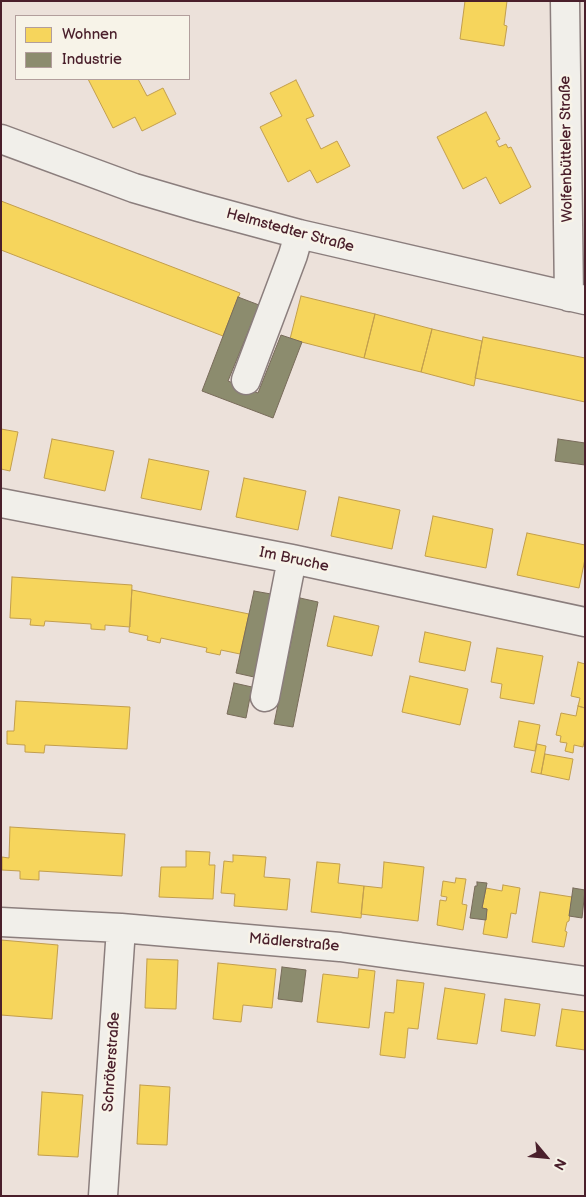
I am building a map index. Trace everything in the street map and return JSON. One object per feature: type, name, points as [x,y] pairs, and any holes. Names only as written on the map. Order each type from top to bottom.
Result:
[{"type":"street","name":"Wolfenbütteler Straße","points":[[565,1],[575,29],[577,298]]},
{"type":"street","name":"Helmstedter Straße","points":[[1,139],[134,188],[299,234],[577,298]]},
{"type":"street","points":[[246,380],[293,255],[299,234]]},
{"type":"street","name":"Im Bruche","points":[[1,503],[292,559],[585,622]]},
{"type":"street","points":[[264,697],[292,559]]},
{"type":"street","name":"Mädlerstraße","points":[[1,922],[121,928],[340,947],[585,981]]},
{"type":"street","name":"Schröterstraße","points":[[103,1196],[121,928]]},
{"type":"building: Wohnen","points":[[465,1],[507,1],[504,25],[507,26],[504,46],[460,39]]},
{"type":"building: Wohnen","points":[[89,80],[139,80],[147,96],[163,88],[176,114],[142,131],[135,117],[113,128]]},
{"type":"building: Wohnen","points":[[296,80],[314,116],[306,119],[321,149],[337,141],[350,166],[317,183],[310,170],[288,182],[260,127],[282,116],[270,93]]},
{"type":"building: Wohnen","points":[[486,112],[500,139],[496,141],[499,147],[506,144],[508,148],[511,147],[531,187],[500,204],[486,177],[463,189],[437,137]]},
{"type":"building: Wohnen","points":[[1,201],[240,293],[223,336],[1,250]]},
{"type":"building: Wohnen","points":[[301,296],[375,314],[364,358],[290,339]]},
{"type":"building: Wohnen","points":[[375,314],[432,329],[421,372],[364,358]]},
{"type":"building: Wohnen","points":[[432,329],[482,341],[474,386],[421,372]]},
{"type":"building: Wohnen","points":[[483,337],[585,358],[585,402],[475,378]]},
{"type":"building: Wohnen","points":[[1,429],[18,432],[10,471],[1,469]]},
{"type":"building: Wohnen","points":[[52,439],[114,451],[105,491],[44,478]]},
{"type":"building: Wohnen","points":[[149,459],[209,471],[201,510],[141,498]]},
{"type":"building: Wohnen","points":[[244,478],[306,491],[298,530],[236,517]]},
{"type":"building: Wohnen","points":[[339,497],[400,510],[392,549],[331,536]]},
{"type":"building: Wohnen","points":[[433,516],[493,529],[486,568],[425,556]]},
{"type":"building: Wohnen","points":[[527,533],[585,545],[585,559],[579,588],[517,575]]},
{"type":"building: Wohnen","points":[[12,577],[132,585],[130,627],[105,625],[105,630],[91,629],[91,624],[45,621],[44,626],[30,625],[31,619],[10,618]]},
{"type":"building: Wohnen","points":[[132,590],[249,614],[240,654],[221,650],[220,655],[206,652],[207,648],[161,638],[160,643],[147,640],[148,636],[129,632]]},
{"type":"building: Wohnen","points":[[334,616],[379,626],[372,656],[327,646]]},
{"type":"building: Wohnen","points":[[425,632],[471,642],[465,671],[419,662]]},
{"type":"building: Wohnen","points":[[497,648],[543,656],[534,704],[500,698],[502,684],[491,682]]},
{"type":"building: Wohnen","points":[[578,662],[585,664],[585,708],[578,706],[580,698],[571,696]]},
{"type":"building: Wohnen","points":[[410,676],[468,689],[460,725],[402,712]]},
{"type":"building: Wohnen","points":[[16,701],[130,707],[127,749],[45,745],[44,753],[25,752],[25,745],[7,744],[7,731],[14,731]]},
{"type":"building: Wohnen","points":[[578,706],[585,708],[585,737],[583,747],[574,745],[573,753],[565,751],[567,743],[560,742],[561,736],[556,735],[561,713],[576,716]]},
{"type":"building: Wohnen","points":[[519,721],[540,725],[535,751],[514,747]]},
{"type":"building: Wohnen","points":[[537,744],[546,746],[541,774],[531,772]]},
{"type":"building: Wohnen","points":[[545,754],[573,759],[569,780],[541,774]]},
{"type":"building: Wohnen","points":[[10,827],[125,834],[122,876],[39,871],[39,880],[20,879],[20,871],[2,870],[2,857],[9,858]]},
{"type":"building: Wohnen","points":[[186,851],[210,852],[209,865],[215,865],[213,899],[159,897],[161,867],[186,867]]},
{"type":"building: Wohnen","points":[[233,855],[266,857],[264,877],[290,879],[287,910],[234,906],[235,894],[221,893],[224,861],[233,862]]},
{"type":"building: Wohnen","points":[[317,862],[340,864],[338,883],[364,886],[361,918],[311,912]]},
{"type":"building: Wohnen","points":[[384,862],[424,867],[418,921],[361,914],[364,886],[382,888]]},
{"type":"building: Wohnen","points":[[456,878],[466,879],[462,904],[467,905],[463,930],[437,925],[440,900],[446,901],[447,897],[441,896],[443,881],[455,883]]},
{"type":"building: Wohnen","points":[[503,885],[520,888],[516,914],[511,913],[507,938],[483,934],[487,909],[482,908],[486,888],[502,891]]},
{"type":"building: Wohnen","points":[[540,892],[572,897],[569,921],[565,931],[567,932],[564,947],[532,942]]},
{"type":"building: Wohnen","points":[[1,940],[58,945],[52,1019],[1,1015]]},
{"type":"building: Wohnen","points":[[147,959],[178,960],[176,1009],[145,1008]]},
{"type":"building: Wohnen","points":[[218,963],[276,969],[272,1008],[243,1005],[241,1022],[213,1019]]},
{"type":"building: Wohnen","points":[[359,969],[375,971],[369,1028],[317,1022],[323,974],[358,978]]},
{"type":"building: Wohnen","points":[[397,980],[424,983],[418,1029],[408,1028],[405,1058],[380,1055],[385,1012],[394,1013]]},
{"type":"building: Wohnen","points":[[445,988],[485,994],[477,1044],[437,1039]]},
{"type":"building: Wohnen","points":[[505,999],[540,1004],[535,1036],[501,1031]]},
{"type":"building: Wohnen","points":[[562,1009],[585,1012],[585,1050],[556,1046]]},
{"type":"building: Wohnen","points":[[140,1085],[170,1087],[167,1145],[137,1144]]},
{"type":"building: Wohnen","points":[[42,1092],[83,1095],[78,1157],[38,1155]]},
{"type":"building: Industrie","points":[[238,297],[259,305],[228,381],[258,393],[281,335],[302,342],[273,418],[202,391]]},
{"type":"building: Industrie","points":[[558,439],[585,443],[585,465],[555,461]]},
{"type":"building: Industrie","points":[[254,591],[271,594],[254,677],[236,673]]},
{"type":"building: Industrie","points":[[300,598],[318,602],[293,727],[274,724]]},
{"type":"building: Industrie","points":[[234,683],[252,687],[246,718],[227,714]]},
{"type":"building: Industrie","points":[[477,882],[487,883],[482,908],[487,909],[486,920],[470,918]]},
{"type":"building: Industrie","points":[[573,888],[585,890],[582,918],[569,916]]},
{"type":"building: Industrie","points":[[282,967],[306,970],[302,1002],[278,999]]}]
